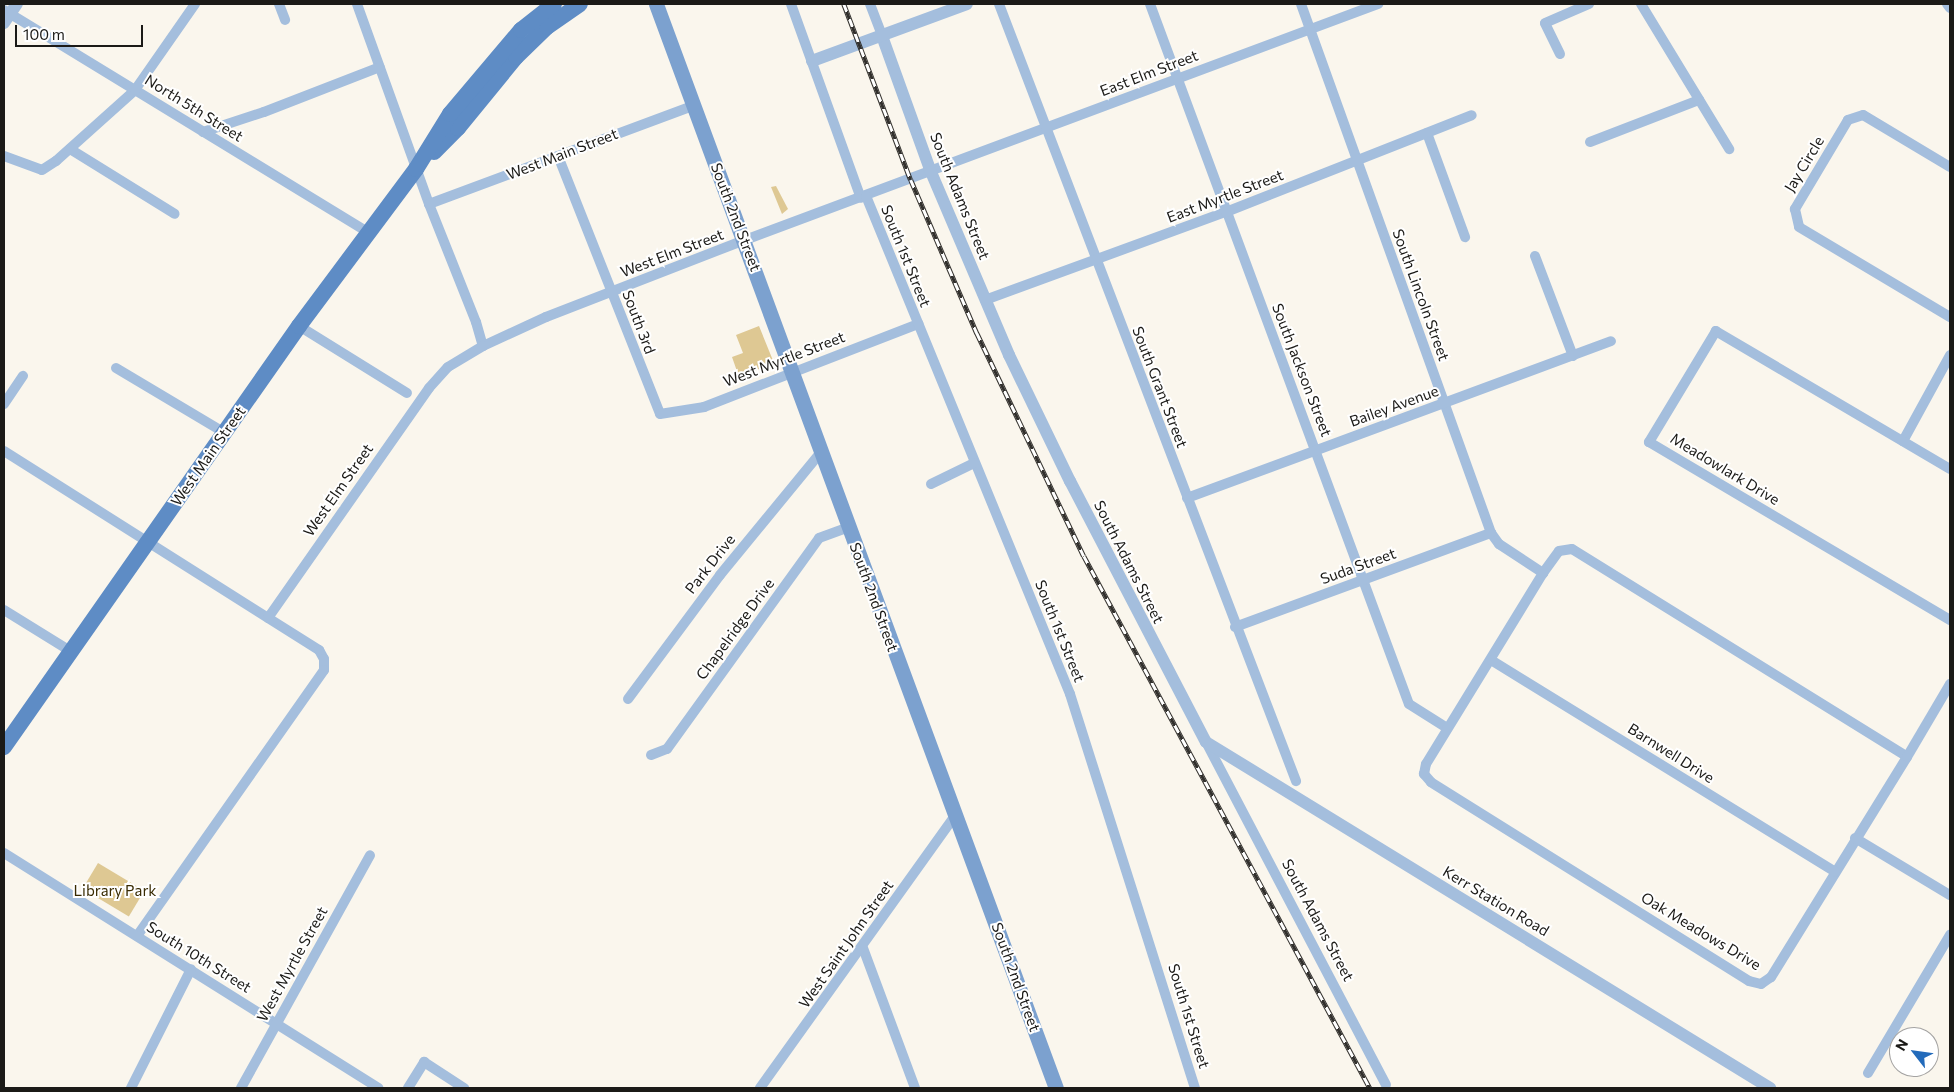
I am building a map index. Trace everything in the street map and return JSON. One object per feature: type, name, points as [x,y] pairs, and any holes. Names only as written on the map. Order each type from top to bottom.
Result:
[{"type":"main road","name":"West Main Street","points":[[4,746],[299,326],[367,232],[416,169],[450,114],[521,30],[554,4]]},
{"type":"main road","name":"West Main Street","points":[[416,169],[458,128],[516,57],[547,28],[580,4]]},
{"type":"main road","name":"South 2nd Street","points":[[656,4],[745,240],[791,372],[1056,1088]]},
{"type":"street","points":[[4,156],[42,170],[70,149],[135,90],[195,4]]},
{"type":"street","points":[[279,4],[285,20]]},
{"type":"street","points":[[357,4],[428,204],[483,346]]},
{"type":"street","name":"South 1st Street","points":[[791,4],[863,197],[918,324],[1070,694],[1195,1088]]},
{"type":"street","points":[[870,4],[882,36]]},
{"type":"street","points":[[812,61],[967,4]]},
{"type":"street","name":"South Grant Street","points":[[999,4],[1095,261],[1296,781]]},
{"type":"street","name":"South Jackson Street","points":[[1150,4],[1226,212],[1317,450],[1409,704],[1447,728]]},
{"type":"street","name":"South Lincoln Street","points":[[1301,4],[1491,533],[1499,544],[1543,573]]},
{"type":"street","name":"East Elm Street","points":[[931,172],[1177,78],[1311,31],[1378,4]]},
{"type":"street","points":[[1560,54],[1545,23],[1589,4]]},
{"type":"street","points":[[1641,4],[1728,150]]},
{"type":"street","points":[[1947,4],[1950,8]]},
{"type":"street","name":"North 5th Street","points":[[9,13],[367,232]]},
{"type":"street","name":"South Adams Street","points":[[882,36],[931,172],[985,300],[1070,481],[1386,1085]]},
{"type":"street","points":[[203,132],[264,112],[380,67]]},
{"type":"street","points":[[1590,142],[1699,100]]},
{"type":"street","name":"West Main Street","points":[[428,204],[695,105]]},
{"type":"street","name":"East Myrtle Street","points":[[985,300],[1095,261],[1358,162],[1472,115]]},
{"type":"street","name":"Jay Circle","points":[[1950,167],[1864,115],[1848,120],[1795,209],[1799,227],[1950,317]]},
{"type":"street","points":[[1427,133],[1465,237]]},
{"type":"street","points":[[70,149],[175,214]]},
{"type":"street","name":"South 3rd","points":[[558,156],[660,414]]},
{"type":"street","name":"West Elm Street","points":[[268,618],[429,388],[448,367],[483,346],[612,293],[745,240],[931,172]]},
{"type":"street","points":[[1535,256],[1572,356]]},
{"type":"street","name":"West Myrtle Street","points":[[660,414],[704,407],[918,324]]},
{"type":"street","points":[[299,326],[407,393]]},
{"type":"street","name":"Meadowlark Drive","points":[[1950,469],[1716,331],[1649,442],[1950,620]]},
{"type":"street","name":"Bailey Avenue","points":[[1187,498],[1611,342]]},
{"type":"street","points":[[1903,441],[1950,355]]},
{"type":"street","points":[[116,368],[224,433]]},
{"type":"street","points":[[5,399],[23,376]]},
{"type":"street","points":[[4,451],[319,650],[324,659],[324,670],[137,936]]},
{"type":"street","name":"Park Drive","points":[[628,698],[720,575],[821,452]]},
{"type":"street","points":[[931,484],[974,463]]},
{"type":"street","name":"Chapelridge Drive","points":[[651,755],[668,749],[819,538],[848,527]]},
{"type":"street","name":"Suda Street","points":[[1235,627],[1491,533]]},
{"type":"street","name":"Oak Meadows Drive","points":[[1572,549],[1907,757],[1855,838],[1771,977],[1760,984],[1749,981],[1431,782],[1424,774],[1426,764],[1447,728],[1491,660],[1543,573],[1559,551],[1572,549]]},
{"type":"street","points":[[4,610],[70,651]]},
{"type":"street","name":"Barnwell Drive","points":[[1491,660],[1835,872]]},
{"type":"street","points":[[1907,757],[1950,684]]},
{"type":"street","name":"Kerr Station Road","points":[[1206,742],[1770,1088]]},
{"type":"street","name":"West Saint John Street","points":[[760,1088],[863,948],[955,816]]},
{"type":"street","points":[[1855,838],[1950,895]]},
{"type":"street","name":"South 10th Street","points":[[4,853],[378,1088]]},
{"type":"street","name":"West Myrtle Street","points":[[241,1088],[370,855]]},
{"type":"street","points":[[1868,1073],[1950,935]]},
{"type":"street","points":[[863,948],[915,1088]]},
{"type":"street","points":[[131,1088],[191,969]]},
{"type":"street","points":[[408,1088],[424,1062],[464,1088]]},
{"type":"green space","points":[[776,186],[788,209],[782,214],[771,187]]},
{"type":"green space","points":[[759,326],[774,363],[739,377],[732,357],[743,353],[736,335]]},
{"type":"green space","name":"Library Park","points":[[98,863],[144,891],[129,917],[83,889]]},
{"type":"railway","points":[[844,4],[911,180],[977,333],[1084,556],[1370,1088]]}]
